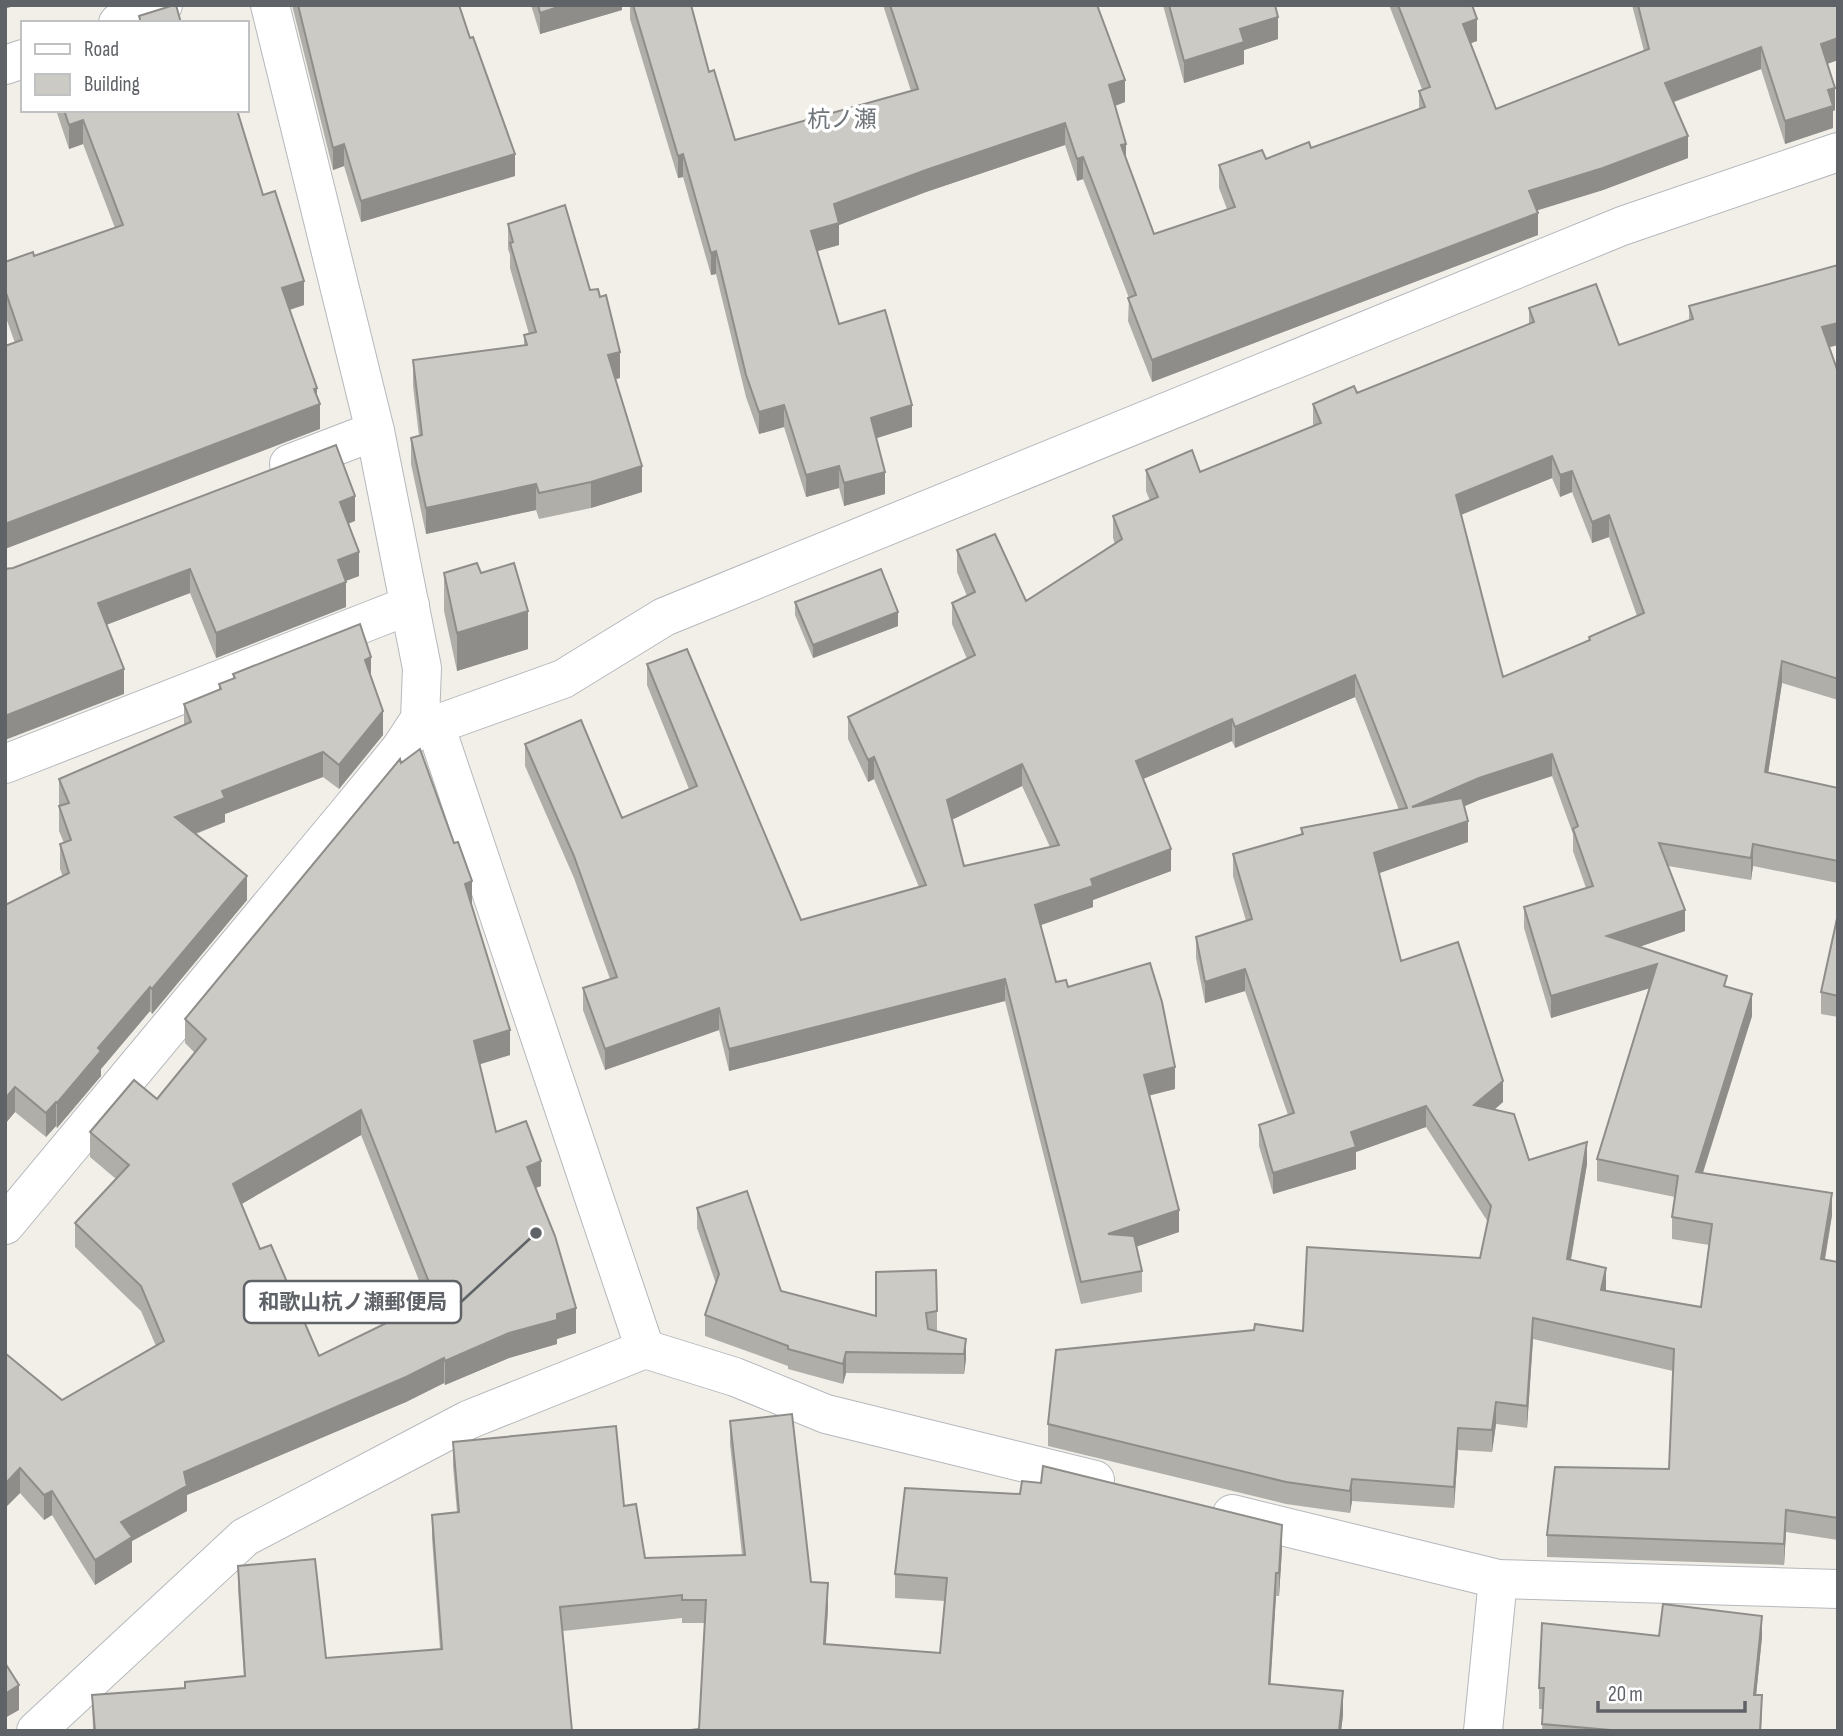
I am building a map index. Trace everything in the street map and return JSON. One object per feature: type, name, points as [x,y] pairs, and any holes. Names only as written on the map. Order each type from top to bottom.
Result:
[{"type":"street","points":[[123,21],[163,5]]},
{"type":"street","points":[[270,5],[375,431],[422,667],[428,722],[645,1349]]},
{"type":"street","points":[[5,1225],[401,748],[428,722],[563,679],[664,617],[1622,226],[1838,152]]},
{"type":"street","points":[[261,475],[375,431]]},
{"type":"street","points":[[5,764],[410,605]]},
{"type":"street","points":[[36,1731],[245,1537],[468,1420],[645,1349],[735,1377],[826,1414],[1122,1487]]},
{"type":"street","points":[[1202,1506],[1498,1579],[1838,1589]]},
{"type":"street","points":[[1483,1731],[1498,1579]]},
{"type":"building","points":[[176,5],[180,21],[140,21],[139,16]]},
{"type":"building","points":[[298,5],[459,5],[515,154],[361,201],[344,144],[333,148]]},
{"type":"building","points":[[538,5],[564,5],[540,13]]},
{"type":"building","points":[[633,5],[691,5],[709,72],[714,70],[735,140],[918,89],[890,5],[1097,5],[1125,80],[1109,85],[1126,144],[1121,145],[1154,234],[1235,207],[1219,165],[1262,150],[1266,159],[1309,142],[1311,148],[1425,107],[1419,91],[1430,87],[1398,5],[1472,5],[1477,19],[1463,24],[1496,109],[1649,49],[1638,5],[1838,5],[1838,38],[1821,44],[1835,88],[1828,90],[1833,106],[1785,121],[1761,47],[1665,83],[1688,136],[1603,168],[1529,191],[1538,213],[1152,360],[1128,298],[1136,295],[1083,157],[1077,159],[1065,123],[834,204],[839,223],[811,231],[839,324],[885,310],[912,405],[871,418],[885,472],[844,483],[839,466],[806,475],[784,405],[759,412],[746,375],[716,251],[711,253],[683,154],[678,156]]},
{"type":"building","points":[[1169,5],[1275,5],[1278,17],[1240,29],[1244,42],[1184,61]]},
{"type":"building","points":[[65,112],[238,112],[263,195],[275,191],[304,281],[282,288],[317,388],[314,389],[320,404],[5,524],[5,346],[22,340],[5,290],[5,262],[33,252],[34,256],[123,225],[83,120],[69,125]]},
{"type":"building","points":[[565,205],[590,290],[598,289],[600,297],[606,295],[620,352],[608,355],[642,466],[591,482],[539,493],[536,484],[426,508],[411,438],[422,435],[413,360],[527,345],[524,335],[536,332],[510,243],[513,242],[508,224]]},
{"type":"building","points":[[1838,265],[1838,323],[1822,327],[1838,372],[1838,679],[1782,661],[1765,772],[1838,788],[1838,861],[1753,844],[1751,858],[1659,843],[1685,910],[1607,936],[1727,976],[1724,986],[1752,994],[1696,1172],[1832,1193],[1821,1259],[1838,1262],[1838,1518],[1786,1510],[1784,1544],[1547,1535],[1555,1467],[1669,1469],[1674,1349],[1533,1318],[1527,1406],[1496,1402],[1492,1430],[1458,1428],[1454,1487],[1352,1479],[1350,1491],[1286,1482],[1048,1424],[1056,1350],[1254,1330],[1255,1324],[1303,1331],[1307,1247],[1480,1258],[1491,1206],[1426,1106],[1351,1132],[1356,1147],[1273,1173],[1259,1125],[1294,1113],[1245,969],[1205,982],[1196,937],[1252,919],[1233,854],[1303,834],[1301,828],[1407,808],[1355,675],[1235,727],[1232,719],[1136,761],[1171,849],[1091,879],[1093,886],[1035,905],[1056,982],[1066,980],[1068,987],[1150,963],[1162,1002],[1175,1067],[1144,1075],[1179,1210],[1108,1234],[1134,1236],[1142,1271],[1081,1282],[1005,979],[729,1049],[719,1008],[605,1049],[583,988],[617,977],[574,856],[525,744],[581,720],[622,818],[697,786],[647,664],[687,649],[801,920],[926,885],[874,757],[868,760],[848,717],[975,655],[952,603],[975,592],[957,550],[995,534],[1026,601],[1122,539],[1113,516],[1158,497],[1146,470],[1192,450],[1200,472],[1321,423],[1313,404],[1354,386],[1357,393],[1534,322],[1529,308],[1596,284],[1619,345],[1693,319],[1689,306]],"holes":[[[1552,456],[1560,475],[1572,471],[1592,522],[1609,515],[1644,613],[1589,637],[1590,640],[1503,677],[1456,495]],[[1552,754],[1578,826],[1573,829],[1593,886],[1524,907],[1551,996],[1657,964],[1597,1159],[1678,1176],[1672,1217],[1712,1224],[1701,1307],[1601,1290],[1606,1268],[1567,1259],[1587,1142],[1529,1160],[1514,1114],[1474,1105],[1503,1081],[1458,942],[1401,961],[1374,853],[1468,821],[1462,798],[1412,807],[1479,778]],[[1022,764],[1059,845],[964,866],[947,800]]]},
{"type":"building","points":[[336,445],[355,496],[340,502],[359,552],[338,560],[346,582],[216,633],[190,569],[98,603],[124,669],[5,716],[5,569]]},
{"type":"building","points":[[477,563],[481,573],[514,563],[528,611],[457,633],[444,573]]},
{"type":"building","points":[[881,569],[898,612],[813,645],[795,602]]},
{"type":"building","points":[[360,624],[371,657],[365,660],[383,711],[339,765],[323,752],[222,791],[225,798],[175,817],[247,876],[152,989],[150,987],[98,1048],[101,1051],[57,1103],[46,1113],[15,1087],[5,1099],[5,905],[69,873],[60,844],[71,840],[59,806],[69,803],[59,779],[191,722],[184,704],[221,689],[219,684],[235,678],[233,674]]},
{"type":"building","points":[[420,749],[454,843],[458,842],[472,881],[465,884],[510,1030],[474,1041],[496,1132],[526,1121],[541,1161],[527,1167],[555,1236],[576,1308],[557,1314],[557,1320],[509,1333],[445,1361],[444,1358],[406,1377],[184,1472],[187,1486],[121,1522],[132,1537],[95,1560],[52,1491],[44,1495],[20,1468],[5,1484],[5,1353],[62,1400],[164,1341],[141,1286],[75,1223],[129,1165],[90,1132],[134,1080],[157,1099],[206,1039],[185,1019],[400,759],[401,763]],"holes":[[[361,1110],[434,1295],[406,1306],[409,1312],[319,1356],[271,1245],[260,1249],[233,1184]]]},
{"type":"building","points":[[1838,914],[1838,996],[1821,992]]},
{"type":"building","points":[[747,1191],[781,1291],[876,1316],[876,1272],[936,1270],[937,1311],[926,1313],[928,1329],[966,1339],[964,1354],[846,1352],[843,1364],[788,1349],[788,1346],[705,1315],[719,1274],[697,1208]]},
{"type":"building","points":[[792,1414],[811,1582],[828,1583],[824,1644],[940,1653],[947,1578],[895,1574],[905,1488],[1020,1494],[1022,1481],[1041,1483],[1043,1466],[1282,1525],[1269,1684],[1343,1691],[1339,1731],[683,1731],[699,1729],[706,1600],[682,1600],[682,1595],[560,1607],[572,1731],[95,1731],[92,1695],[185,1688],[185,1682],[245,1676],[238,1566],[315,1559],[326,1658],[442,1649],[432,1515],[459,1512],[453,1442],[616,1426],[624,1506],[636,1504],[645,1558],[745,1555],[730,1421]]},
{"type":"building","points":[[1663,1604],[1762,1616],[1754,1695],[1762,1695],[1760,1731],[1622,1731],[1542,1724],[1544,1688],[1539,1688],[1542,1623],[1659,1636]]},
{"type":"building","points":[[5,1663],[19,1685],[5,1694]]},
{"type":"place","name":"和歌山杭ノ瀬郵便局","points":[[536,1233]]},
{"type":"district","name":"杭ノ瀬","points":[[842,119]]}]
